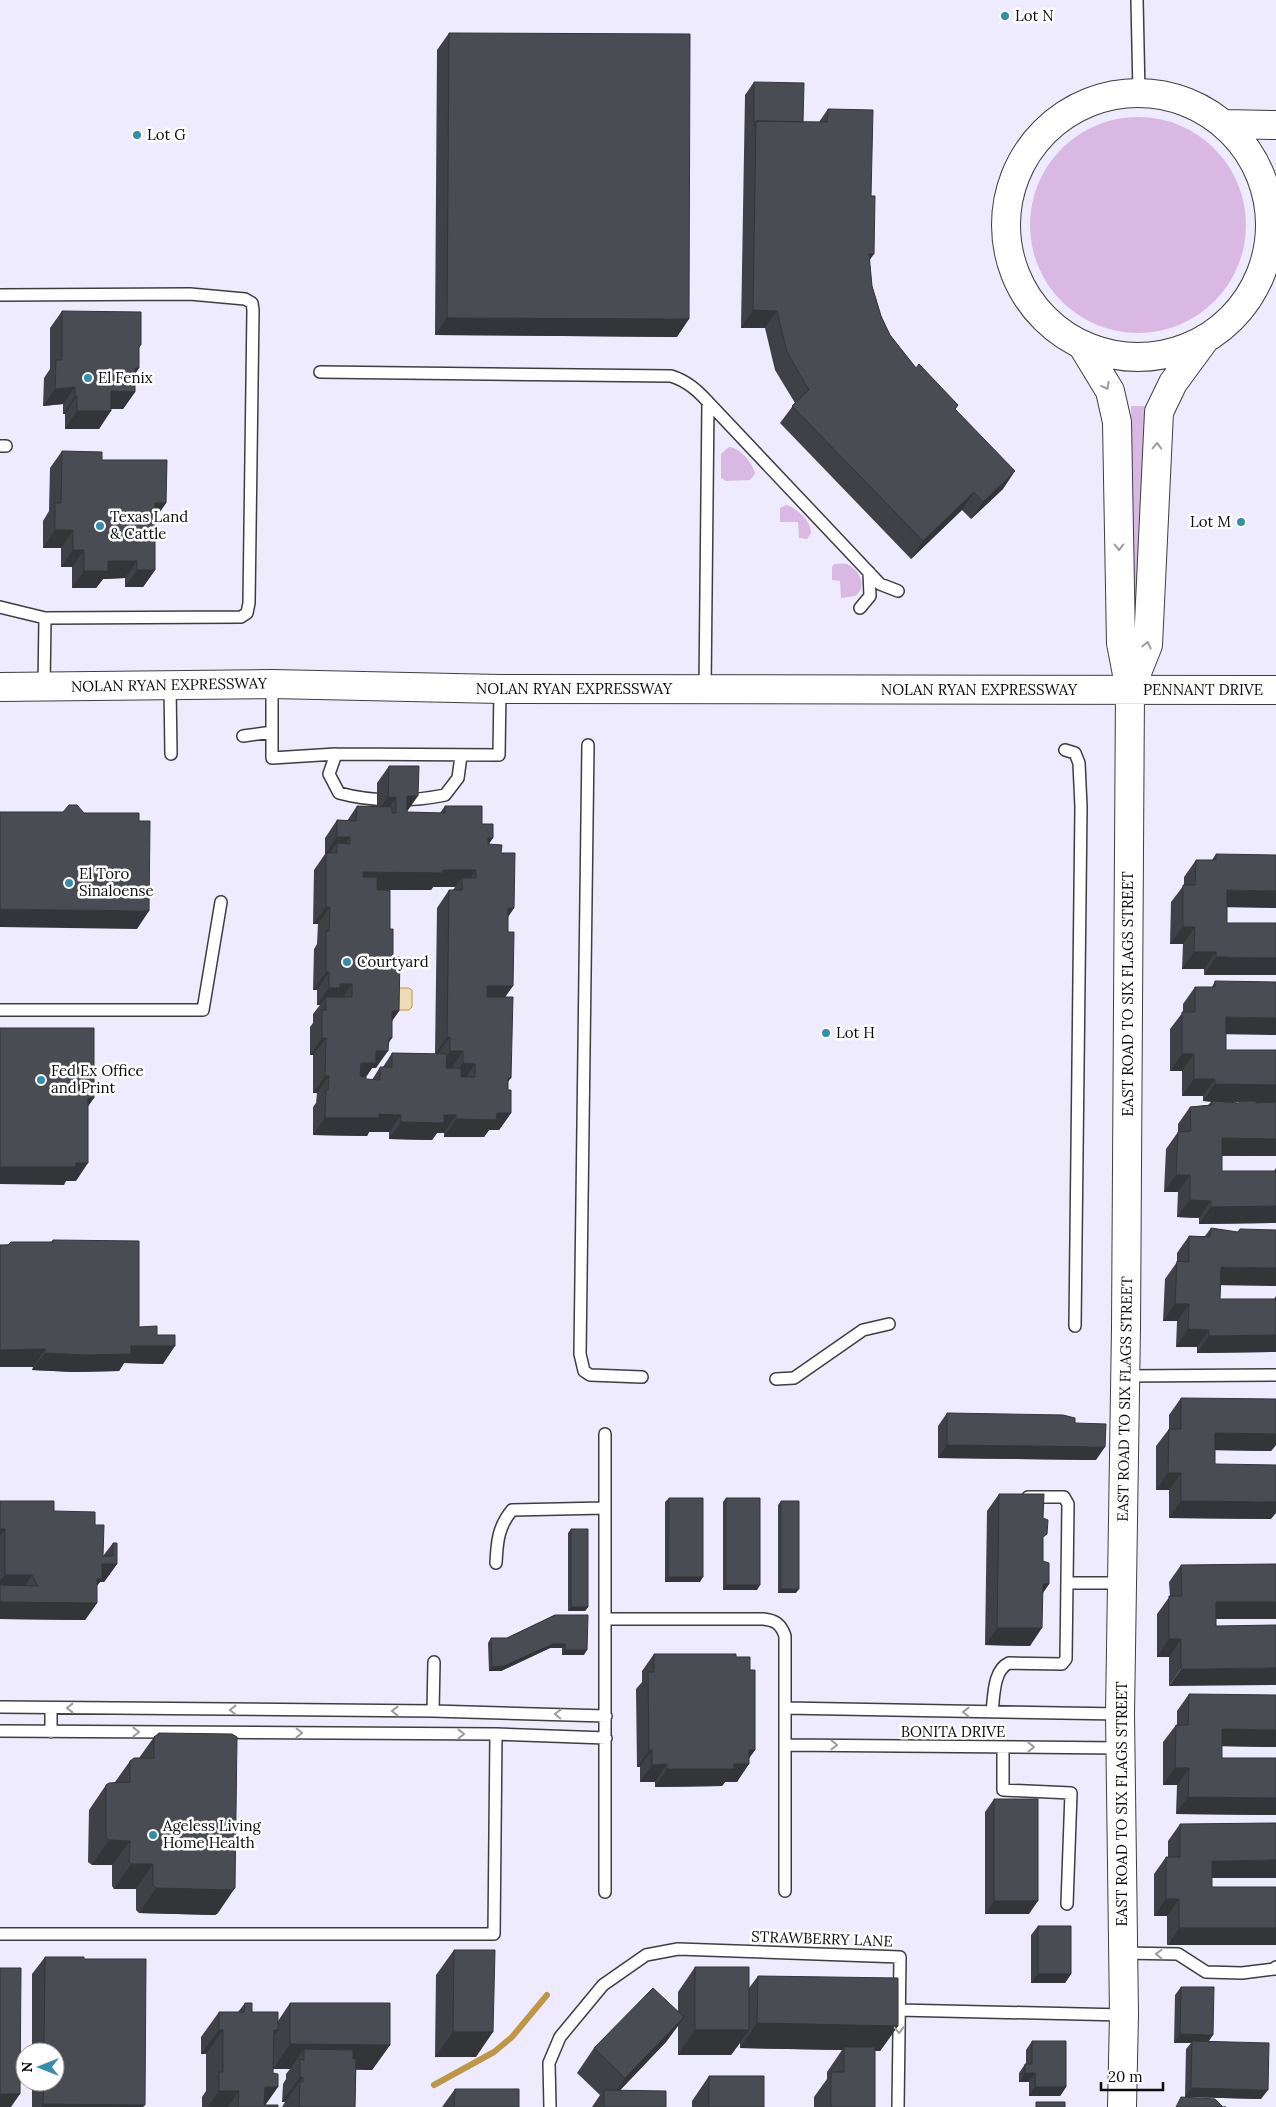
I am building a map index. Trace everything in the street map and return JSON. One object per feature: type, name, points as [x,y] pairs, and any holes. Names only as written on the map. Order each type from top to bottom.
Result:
[{"type":"street","points":[[1139,93],[1176,98],[1193,104],[1224,124],[1250,154],[1270,186],[1270,231],[1261,273],[1240,309],[1206,338],[1168,354],[1146,357],[1124,357],[1102,352],[1062,333],[1045,318],[1030,300],[1018,281],[1007,237],[1007,214],[1011,191],[1018,169],[1043,133],[1059,119],[1097,99],[1118,94],[1139,93]]},
{"type":"street","points":[[1224,124],[1276,125]]},
{"type":"street","name":"EAST ROAD TO SIX FLAGS STREET","points":[[1130,690],[1148,645],[1159,412],[1172,383],[1206,338]]},
{"type":"street","name":"EAST ROAD TO SIX FLAGS STREET","points":[[1082,344],[1110,391],[1117,422],[1121,643],[1130,690],[1125,1376],[1120,1714],[1124,2015],[1122,2107]]},
{"type":"street","name":"NOLAN RYAN EXPRESSWAY","points":[[16,684],[170,686],[272,684],[500,689],[1130,690]]},
{"type":"street","name":"PENNANT DRIVE","points":[[1130,690],[1276,690]]},
{"type":"lane","points":[[1137,0],[1139,93]]},
{"type":"lane","points":[[0,295],[190,294],[245,299],[252,303],[253,310],[249,603],[247,613],[241,616],[45,618],[0,607]]},
{"type":"lane","points":[[320,372],[671,376],[683,380],[708,402],[880,584],[898,591]]},
{"type":"lane","points":[[705,690],[708,402]]},
{"type":"lane","points":[[860,608],[870,596],[869,572]]},
{"type":"lane","points":[[16,684],[45,618]]},
{"type":"lane","points":[[272,684],[272,758],[336,754],[499,755],[500,689]]},
{"type":"lane","points":[[170,686],[170,754]]},
{"type":"lane","points":[[243,736],[272,732]]},
{"type":"lane","points":[[588,745],[580,1354],[584,1371],[590,1375],[642,1377]]},
{"type":"lane","points":[[1065,750],[1075,753],[1078,763],[1081,807],[1075,1326]]},
{"type":"lane","points":[[336,754],[329,774],[339,792],[361,799],[429,799],[445,796],[458,778],[461,756]]},
{"type":"lane","points":[[0,1010],[203,1010],[221,902]]},
{"type":"lane","points":[[776,1379],[794,1378],[863,1330],[890,1324]]},
{"type":"lane","points":[[1125,1376],[1276,1374]]},
{"type":"lane","points":[[605,1434],[605,1892]]},
{"type":"lane","points":[[992,1712],[996,1680],[1003,1666],[1009,1663],[1065,1662],[1067,1582],[1066,1500],[1064,1497],[1017,1497]]},
{"type":"lane","points":[[496,1563],[497,1540],[500,1527],[512,1510],[605,1508]]},
{"type":"lane","points":[[1067,1582],[1122,1583]]},
{"type":"lane","points":[[605,1619],[763,1619],[778,1623],[785,1636],[785,1891]]},
{"type":"lane","points":[[433,1711],[434,1662]]},
{"type":"lane","points":[[0,1707],[433,1711],[606,1716]]},
{"type":"lane","points":[[51,1708],[51,1732]]},
{"type":"lane","name":"BONITA DRIVE","points":[[785,1708],[1120,1714]]},
{"type":"lane","points":[[0,1731],[496,1734],[606,1738]]},
{"type":"lane","points":[[0,1934],[494,1934],[496,1734]]},
{"type":"lane","name":"BONITA DRIVE","points":[[785,1745],[1120,1748]]},
{"type":"lane","points":[[1003,1747],[1003,1790],[1071,1793],[1067,1904]]},
{"type":"lane","name":"STRAWBERRY LANE","points":[[550,2107],[549,2063],[560,2037],[603,1985],[646,1955],[678,1949],[900,1957],[898,2107]]},
{"type":"lane","points":[[1123,1952],[1178,1954],[1206,1972],[1242,1973],[1274,1969],[1276,1967]]},
{"type":"lane","points":[[898,2010],[1124,2015]]},
{"type":"shaded area","points":[[1127,117],[1149,117],[1169,121],[1189,129],[1215,148],[1234,174],[1242,194],[1246,225],[1242,256],[1234,276],[1215,302],[1189,321],[1169,329],[1149,333],[1127,333],[1107,329],[1087,321],[1069,309],[1054,294],[1042,276],[1034,256],[1030,236],[1030,214],[1034,194],[1042,174],[1054,156],[1069,141],[1087,129],[1107,121]]},
{"type":"shaded area","points":[[1131,406],[1146,406],[1137,593],[1133,591]]},
{"type":"shaded area","points":[[729,447],[741,453],[752,466],[755,474],[750,480],[726,481],[721,478],[721,454]]},
{"type":"shaded area","points":[[786,505],[799,512],[809,524],[811,533],[807,539],[799,538],[798,522],[780,522],[780,508]]},
{"type":"shaded area","points":[[834,564],[847,564],[859,574],[862,584],[855,596],[841,598],[840,581],[832,580],[832,567]]},
{"type":"shaded area","points":[[390,988],[409,988],[412,990],[412,1007],[409,1010],[392,1010]]},
{"type":"building","points":[[449,33],[690,34],[689,319],[447,318]]},
{"type":"building","points":[[754,82],[804,83],[803,122],[756,121],[754,126]]},
{"type":"building","points":[[828,109],[873,110],[871,196],[875,196],[874,254],[869,254],[872,286],[881,316],[890,335],[916,368],[919,364],[958,405],[955,409],[1015,471],[983,502],[974,492],[923,541],[792,406],[809,390],[787,352],[777,311],[753,310],[756,121],[827,122]]},
{"type":"building","points":[[62,311],[141,312],[141,345],[139,345],[139,368],[135,368],[135,392],[111,391],[111,411],[77,411],[75,387],[55,389],[56,360],[62,360]]},
{"type":"building","points":[[62,451],[102,452],[102,460],[167,460],[166,503],[155,503],[155,570],[137,570],[137,561],[108,561],[108,571],[84,571],[84,550],[73,550],[73,530],[55,530],[55,503],[61,503]]},
{"type":"building","name":"Courtyard","points":[[389,766],[419,766],[418,796],[407,796],[407,812],[445,813],[445,806],[482,806],[482,824],[493,824],[493,838],[488,838],[488,844],[502,845],[501,853],[515,853],[514,908],[508,908],[508,932],[514,932],[513,986],[487,986],[487,997],[513,997],[511,1078],[508,1078],[508,1090],[511,1090],[511,1113],[497,1113],[496,1120],[456,1119],[456,1115],[444,1115],[444,1123],[401,1122],[401,1115],[379,1114],[379,1118],[325,1118],[326,1090],[328,1090],[329,1076],[325,1076],[326,1038],[322,1038],[322,1010],[326,1010],[326,997],[352,997],[352,984],[340,984],[340,988],[329,988],[329,972],[326,972],[326,931],[329,931],[330,907],[326,907],[326,853],[337,853],[337,843],[350,844],[350,837],[337,837],[337,820],[356,821],[357,806],[392,807],[392,813],[396,813],[396,797],[388,797]],"holes":[[[443,870],[476,870],[476,878],[462,878],[462,890],[449,890],[447,1037],[450,1037],[450,1051],[463,1051],[463,1063],[475,1064],[475,1077],[461,1077],[461,1068],[446,1068],[447,1054],[392,1053],[392,1067],[380,1067],[380,1080],[366,1079],[366,1077],[360,1076],[361,1063],[376,1063],[376,1051],[388,1051],[389,1038],[392,1038],[392,1011],[399,1011],[400,957],[393,956],[393,929],[390,929],[390,890],[377,890],[377,877],[363,877],[363,872],[443,873]]]},
{"type":"building","name":"El Toro Sinaloense","points":[[69,805],[77,805],[84,813],[139,813],[139,821],[150,821],[149,911],[0,909],[0,812],[63,812]]},
{"type":"building","points":[[1216,854],[1276,855],[1276,891],[1227,890],[1227,923],[1276,923],[1276,958],[1216,957],[1216,952],[1194,952],[1195,927],[1183,927],[1183,885],[1195,885],[1196,860],[1216,860]]},
{"type":"building","points":[[1215,981],[1276,982],[1276,1018],[1226,1017],[1226,1050],[1276,1050],[1276,1085],[1215,1084],[1215,1079],[1194,1079],[1194,1054],[1182,1054],[1182,1012],[1195,1012],[1195,987],[1215,987]]},
{"type":"building","name":"Fed Ex Office and Print","points":[[0,1028],[94,1028],[94,1098],[88,1098],[88,1163],[76,1163],[76,1167],[0,1167]]},
{"type":"building","points":[[1212,1101],[1239,1103],[1241,1101],[1256,1101],[1256,1103],[1276,1102],[1276,1139],[1222,1138],[1222,1171],[1276,1171],[1276,1206],[1211,1207],[1211,1201],[1190,1200],[1190,1175],[1176,1175],[1178,1132],[1191,1131],[1190,1107],[1212,1105]]},
{"type":"building","points":[[1211,1228],[1238,1232],[1240,1229],[1276,1230],[1276,1268],[1221,1267],[1220,1299],[1276,1299],[1276,1335],[1209,1336],[1209,1330],[1188,1329],[1189,1304],[1175,1304],[1177,1261],[1189,1262],[1189,1236],[1210,1237]]},
{"type":"building","points":[[53,1240],[139,1241],[139,1327],[157,1326],[157,1335],[175,1335],[175,1346],[131,1346],[131,1354],[86,1355],[45,1353],[45,1349],[0,1350],[0,1245],[8,1245],[11,1242],[53,1242]]},
{"type":"building","points":[[1181,1398],[1276,1399],[1276,1434],[1215,1433],[1215,1464],[1276,1465],[1276,1502],[1181,1501],[1181,1473],[1168,1473],[1169,1429],[1181,1429]]},
{"type":"building","points":[[947,1413],[1063,1415],[1075,1418],[1075,1423],[1106,1424],[1105,1447],[947,1445]]},
{"type":"building","points":[[999,1494],[1044,1494],[1043,1518],[1048,1520],[1047,1534],[1043,1537],[1043,1561],[1049,1563],[1049,1584],[1043,1584],[1042,1628],[997,1628]]},
{"type":"building","points":[[669,1498],[703,1498],[703,1577],[668,1577]]},
{"type":"building","points":[[726,1498],[760,1498],[760,1585],[726,1585]]},
{"type":"building","points":[[0,1501],[54,1501],[54,1511],[95,1512],[95,1525],[104,1525],[103,1556],[113,1556],[113,1543],[117,1543],[117,1564],[102,1564],[102,1579],[97,1579],[97,1603],[0,1602],[0,1585],[38,1586],[32,1575],[5,1575],[5,1529],[0,1529]]},
{"type":"building","points":[[781,1501],[799,1501],[799,1589],[781,1589]]},
{"type":"building","points":[[571,1529],[588,1529],[588,1607],[571,1607]]},
{"type":"building","points":[[1276,1564],[1276,1602],[1216,1602],[1216,1626],[1276,1625],[1276,1668],[1181,1669],[1181,1639],[1169,1639],[1169,1596],[1182,1596],[1181,1565]]},
{"type":"building","points":[[555,1615],[588,1615],[587,1650],[565,1650],[565,1644],[553,1644],[504,1666],[492,1667],[491,1638],[507,1638]]},
{"type":"building","points":[[654,1654],[736,1654],[736,1657],[750,1657],[750,1670],[755,1670],[755,1750],[749,1750],[749,1764],[734,1764],[734,1769],[667,1769],[667,1764],[652,1765],[652,1750],[649,1750],[648,1672],[654,1672]]},
{"type":"building","points":[[1189,1694],[1276,1695],[1276,1730],[1222,1729],[1222,1758],[1276,1758],[1276,1798],[1188,1797],[1189,1768],[1175,1768],[1176,1725],[1188,1725]]},
{"type":"building","name":"Ageless Living Home Health","points":[[159,1733],[232,1734],[237,1737],[235,1888],[232,1890],[156,1888],[153,1885],[153,1864],[131,1864],[129,1861],[130,1841],[109,1840],[106,1837],[106,1785],[109,1783],[130,1782],[130,1761],[134,1758],[154,1758],[154,1737]]},
{"type":"building","points":[[994,1799],[1038,1799],[1038,1901],[994,1901]]},
{"type":"building","points":[[1276,1823],[1276,1860],[1212,1861],[1212,1887],[1276,1887],[1276,1928],[1179,1928],[1179,1899],[1166,1899],[1166,1857],[1180,1857],[1180,1824]]},
{"type":"building","points":[[1038,1926],[1071,1926],[1071,1974],[1038,1974]]},
{"type":"building","points":[[454,1950],[495,1950],[493,2032],[453,2032]]},
{"type":"building","points":[[45,1957],[146,1959],[145,2105],[43,2104],[44,2092],[65,2092],[65,2042],[44,2042]]},
{"type":"building","points":[[695,1967],[749,1967],[749,2030],[695,2030]]},
{"type":"building","points":[[0,1968],[21,1968],[20,2042],[15,2042],[15,2092],[20,2092],[20,2094],[0,2094]]},
{"type":"building","points":[[758,1976],[898,1978],[898,2026],[757,2023]]},
{"type":"building","points":[[1181,1987],[1214,1987],[1213,2035],[1180,2034]]},
{"type":"building","points":[[653,1988],[684,2017],[625,2078],[594,2048]]},
{"type":"building","points":[[245,2003],[252,2003],[252,2012],[278,2012],[278,2030],[274,2030],[273,2073],[278,2074],[278,2087],[265,2087],[264,2105],[278,2105],[278,2107],[238,2107],[239,2091],[219,2091],[219,2072],[223,2072],[223,2030],[219,2030],[219,2012],[244,2012]]},
{"type":"building","points":[[290,2003],[390,2003],[390,2045],[290,2044]]},
{"type":"building","points":[[1032,2041],[1066,2041],[1066,2087],[1035,2087],[1035,2073],[1025,2073],[1025,2064],[1032,2064]]},
{"type":"building","points":[[1192,2041],[1269,2043],[1268,2090],[1191,2088]]},
{"type":"building","points":[[844,2047],[875,2047],[875,2107],[831,2107],[831,2072],[844,2072]]},
{"type":"building","points":[[304,2049],[353,2050],[353,2059],[356,2059],[355,2107],[299,2107],[300,2082],[303,2082],[303,2077],[300,2077],[300,2059],[304,2060]]},
{"type":"building","points":[[709,2076],[764,2076],[764,2107],[709,2107]]},
{"type":"building","points":[[455,2089],[519,2089],[519,2107],[454,2107]]},
{"type":"building","points":[[604,2090],[666,2091],[666,2107],[604,2107]]},
{"type":"building","points":[[1181,2097],[1215,2099],[1223,2107],[1176,2107]]},
{"type":"building","points":[[1036,2102],[1065,2102],[1065,2107],[1036,2107]]},
{"type":"waterway","points":[[434,2085],[494,2052],[512,2037],[547,1995]]},
{"type":"place","name":"Lot N","points":[[1005,16]]},
{"type":"place","name":"Lot G","points":[[137,135]]},
{"type":"place","name":"El Fenix","points":[[88,378]]},
{"type":"place","name":"Lot M","points":[[1241,522]]},
{"type":"place","name":"Texas Land & Cattle","points":[[100,526]]},
{"type":"place","name":"El Toro Sinaloense","points":[[69,883]]},
{"type":"place","name":"Courtyard","points":[[347,962]]},
{"type":"place","name":"Lot H","points":[[826,1033]]},
{"type":"place","name":"Fed Ex Office and Print","points":[[41,1080]]},
{"type":"place","name":"Ageless Living Home Health","points":[[153,1835]]}]
